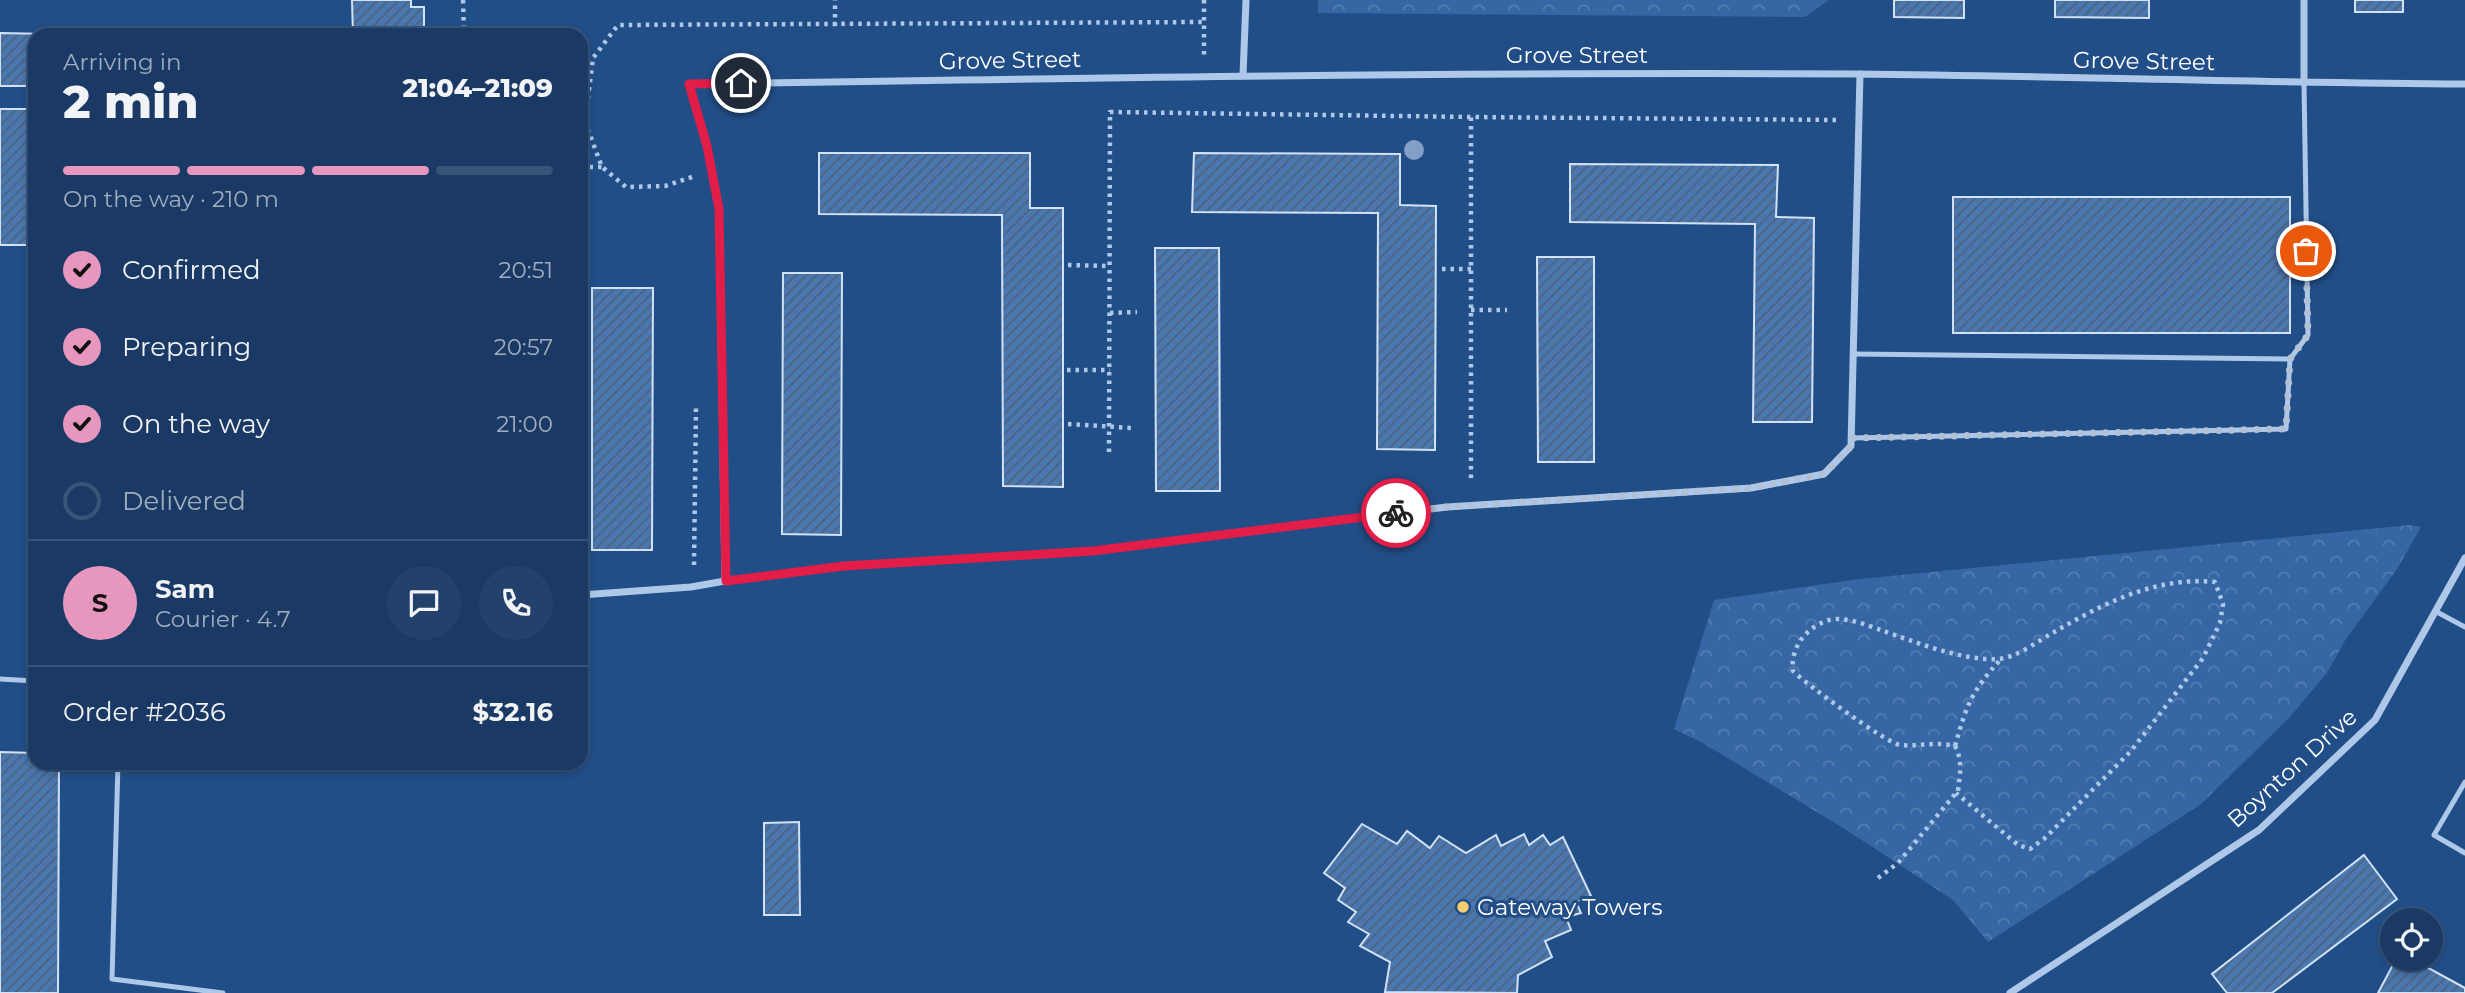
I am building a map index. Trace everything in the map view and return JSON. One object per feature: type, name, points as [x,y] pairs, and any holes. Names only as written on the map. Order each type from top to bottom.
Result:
[{"type":"street","points":[[1243,75],[1246,0]]},
{"type":"street","points":[[2304,0],[2304,83]]},
{"type":"street","points":[[588,594],[691,587],[844,566],[1093,551],[1447,507],[1751,488],[1824,474],[1851,446],[1852,438],[1860,74]]},
{"type":"street","name":"Grove Street","points":[[726,581],[719,209],[707,146],[689,84],[1203,75],[1860,74],[2465,84]]},
{"type":"street","name":"Boynton Drive","points":[[2010,993],[2259,830],[2375,720],[2465,558]]},
{"type":"lane","points":[[1852,438],[2286,429],[2290,359],[2308,335],[2304,83]]},
{"type":"lane","points":[[1854,354],[2290,359]]},
{"type":"lane","points":[[2435,611],[2465,627]]},
{"type":"lane","points":[[0,679],[28,681]]},
{"type":"lane","points":[[118,770],[112,979],[223,993]]},
{"type":"lane","points":[[2465,782],[2434,835],[2465,853]]},
{"type":"path","points":[[463,0],[464,28]]},
{"type":"path","points":[[835,0],[835,26]]},
{"type":"path","points":[[1203,0],[1203,75]]},
{"type":"path","points":[[588,101],[593,58],[618,25],[835,26],[1204,22]]},
{"type":"path","points":[[1109,452],[1111,112],[1860,120]]},
{"type":"path","points":[[1471,117],[1471,478]]},
{"type":"path","points":[[588,130],[602,167],[626,187],[665,186],[692,177],[694,188]]},
{"type":"path","points":[[588,167],[602,167]]},
{"type":"path","points":[[1068,265],[1109,266]]},
{"type":"path","points":[[1442,270],[1471,269]]},
{"type":"path","points":[[1471,310],[1507,310]]},
{"type":"path","points":[[1110,313],[1138,312]]},
{"type":"path","points":[[1067,369],[1110,370]]},
{"type":"path","points":[[691,587],[695,558],[696,406]]},
{"type":"path","points":[[1068,424],[1132,428]]},
{"type":"path","points":[[1878,878],[1898,863],[1956,793],[1961,765],[1955,746],[1968,702],[1977,685],[2001,659],[2023,650],[2087,613],[2158,584],[2195,580],[2215,582],[2223,604],[2220,623],[2203,659],[2131,751],[2038,844],[2030,849],[2018,845],[1956,793]]},
{"type":"path","points":[[1955,746],[1944,743],[1898,745],[1810,687],[1793,671],[1791,660],[1795,648],[1806,633],[1830,620],[1856,622],[1973,657],[2001,659]]},
{"type":"green space","points":[[1318,0],[1829,0],[1805,17],[1318,13]]},
{"type":"green space","points":[[2411,525],[2421,527],[2397,569],[2344,642],[2327,673],[2289,718],[2201,804],[1988,942],[1953,900],[1848,831],[1703,743],[1674,729],[1714,600],[1860,579]]},
{"type":"building","points":[[352,0],[411,0],[411,7],[424,7],[424,28],[353,28]]},
{"type":"building","points":[[1894,0],[1964,0],[1964,18],[1894,17]]},
{"type":"building","points":[[2055,0],[2149,0],[2149,18],[2055,17]]},
{"type":"building","points":[[2355,0],[2403,0],[2403,12],[2355,12]]},
{"type":"building","points":[[0,33],[28,34],[28,86],[0,86]]},
{"type":"building","points":[[0,109],[28,109],[28,245],[0,245]]},
{"type":"building","points":[[819,153],[1030,153],[1030,208],[1063,208],[1063,487],[1003,486],[1002,215],[819,214]]},
{"type":"building","points":[[1194,153],[1400,154],[1400,205],[1436,206],[1435,450],[1377,449],[1378,213],[1192,212]]},
{"type":"building","points":[[1570,164],[1778,165],[1776,217],[1814,218],[1812,422],[1753,422],[1755,224],[1570,222]]},
{"type":"building","points":[[1953,197],[2290,197],[2290,333],[1953,333]]},
{"type":"building","points":[[1155,248],[1219,248],[1220,491],[1156,491]]},
{"type":"building","points":[[1537,257],[1594,257],[1594,462],[1538,462]]},
{"type":"building","points":[[783,273],[842,273],[841,535],[782,534]]},
{"type":"building","points":[[592,288],[653,288],[652,550],[592,550]]},
{"type":"building","points":[[0,752],[28,753],[28,770],[59,770],[58,993],[0,993]]},
{"type":"building","points":[[799,822],[800,915],[764,915],[764,823]]},
{"type":"building","name":"Gateway Towers","points":[[1362,824],[1397,844],[1407,831],[1430,848],[1439,836],[1466,853],[1496,835],[1501,846],[1524,834],[1529,845],[1543,835],[1550,845],[1563,837],[1591,896],[1576,902],[1581,913],[1566,917],[1571,930],[1545,941],[1552,957],[1518,975],[1517,993],[1385,992],[1390,962],[1360,946],[1369,934],[1348,922],[1356,912],[1338,900],[1345,888],[1324,873]]},
{"type":"building","points":[[2364,855],[2397,899],[2385,908],[2380,908],[2380,912],[2272,993],[2227,993],[2212,974]]},
{"type":"building","points":[[2390,971],[2434,971],[2465,988],[2465,993],[2378,993]]},
{"type":"way so far","points":[[1396,513],[1447,507],[1751,488],[1824,474],[1851,446],[1852,438],[2286,429],[2290,359],[2308,335],[2306,251]]},
{"type":"place","name":"Gateway Towers","points":[[1463,907]]},
{"type":"route","points":[[741,83],[689,84],[707,146],[719,209],[726,581],[844,566],[1093,551],[1396,513]]}]
